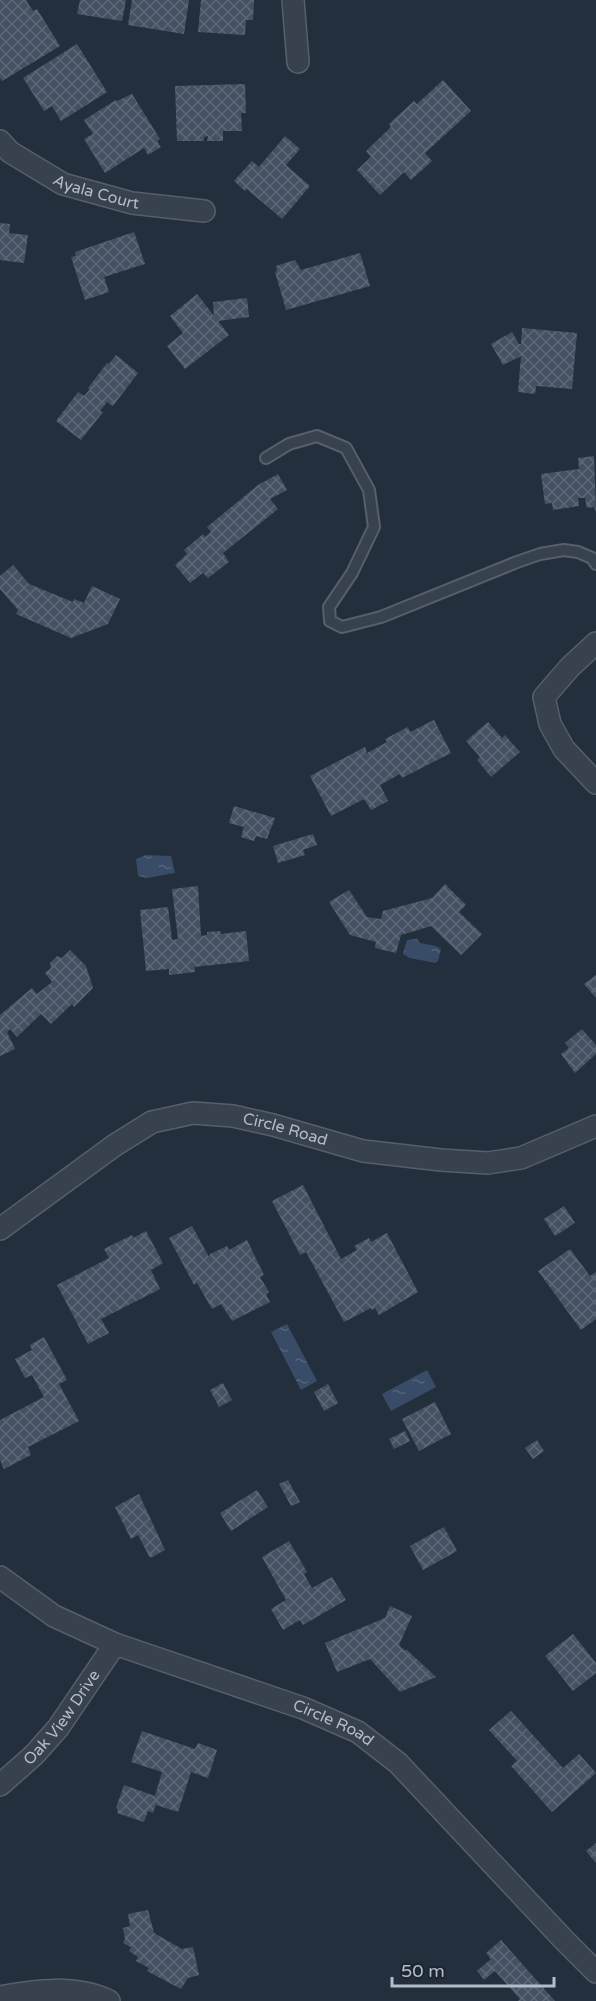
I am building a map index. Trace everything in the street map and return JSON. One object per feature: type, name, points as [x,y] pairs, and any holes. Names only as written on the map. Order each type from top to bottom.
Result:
[{"type":"street","points":[[293,0],[298,62]]},
{"type":"street","name":"Ayala Court","points":[[0,141],[9,152],[63,184],[132,203],[204,211]]},
{"type":"street","points":[[596,643],[570,667],[544,697],[550,724],[564,749],[596,783]]},
{"type":"street","name":"Circle Road","points":[[2,1221],[152,1122],[193,1113],[232,1116],[273,1125],[363,1151],[488,1163],[521,1158],[596,1125]]},
{"type":"street","name":"Circle Road","points":[[0,1577],[54,1616],[115,1644],[303,1708],[358,1732],[398,1763],[596,1972]]},
{"type":"street","name":"Oak View Drive","points":[[0,1785],[34,1755],[58,1728],[115,1644]]},
{"type":"street","points":[[0,1997],[24,1992],[68,1991],[97,1995],[109,2001]]},
{"type":"lane","points":[[266,458],[289,444],[317,436],[346,448],[369,490],[374,527],[352,573],[329,607],[330,621],[342,627],[381,617],[540,554],[564,550],[578,552],[592,558],[596,564]]},
{"type":"water","points":[[146,855],[171,856],[175,873],[147,878],[138,876],[136,859]]},
{"type":"water","points":[[417,939],[420,943],[441,949],[438,961],[435,963],[410,958],[403,954],[407,940]]},
{"type":"water","points":[[287,1324],[317,1381],[301,1390],[271,1332]]},
{"type":"water","points":[[427,1370],[436,1387],[391,1411],[382,1394]]},
{"type":"building","points":[[0,0],[26,0],[33,11],[37,9],[60,46],[2,81],[0,78]]},
{"type":"building","points":[[80,0],[126,0],[122,21],[77,14]]},
{"type":"building","points":[[132,0],[189,0],[184,34],[128,25]]},
{"type":"building","points":[[201,0],[254,0],[253,20],[246,20],[245,35],[198,32]]},
{"type":"building","points":[[77,44],[107,92],[61,121],[52,106],[44,111],[23,78]]},
{"type":"building","points":[[443,80],[471,111],[425,153],[432,161],[411,180],[404,172],[380,195],[357,170],[371,157],[366,151],[391,127],[389,124],[402,112],[414,101],[417,104]]},
{"type":"building","points":[[245,84],[246,113],[241,113],[242,131],[223,131],[223,141],[207,141],[208,136],[204,137],[204,141],[177,141],[175,86]]},
{"type":"building","points":[[132,94],[160,139],[157,141],[161,147],[148,155],[144,148],[105,173],[84,139],[93,134],[84,120],[116,100]]},
{"type":"building","points":[[285,136],[300,149],[286,165],[310,186],[282,219],[234,181],[252,161],[259,167]]},
{"type":"building","points":[[0,223],[10,224],[9,233],[28,235],[24,263],[0,260]]},
{"type":"building","points":[[134,232],[145,264],[104,277],[109,292],[85,300],[71,257],[76,256],[75,252]]},
{"type":"building","points":[[360,253],[370,286],[286,310],[275,272],[277,271],[276,266],[295,260],[301,270]]},
{"type":"building","points":[[197,294],[214,316],[213,302],[247,298],[249,317],[218,321],[229,335],[185,369],[167,346],[183,333],[170,316]]},
{"type":"building","points":[[522,328],[577,333],[572,389],[536,386],[535,394],[518,392],[521,356],[503,365],[491,344],[512,332],[521,344]]},
{"type":"building","points":[[116,355],[138,373],[113,406],[107,402],[100,411],[103,412],[81,440],[56,421],[78,392],[84,396],[107,363],[109,364]]},
{"type":"building","points":[[594,456],[596,512],[594,507],[587,508],[585,498],[578,498],[579,506],[553,510],[552,503],[545,504],[541,474],[579,469],[578,458]]},
{"type":"building","points":[[278,474],[287,490],[270,499],[278,509],[223,553],[229,562],[208,578],[203,573],[190,583],[175,565],[187,554],[184,550],[203,534],[205,537],[211,532],[207,527],[258,485]]},
{"type":"building","points":[[13,565],[29,584],[73,602],[74,599],[84,603],[92,586],[120,599],[108,624],[71,638],[16,614],[18,610],[0,589],[0,576]]},
{"type":"building","points":[[434,720],[451,753],[402,778],[400,774],[380,785],[388,801],[371,810],[364,799],[331,816],[310,776],[365,747],[367,753],[387,742],[385,739],[408,727],[410,732]]},
{"type":"building","points":[[488,722],[502,738],[505,735],[520,752],[491,777],[477,760],[480,757],[466,741]]},
{"type":"building","points":[[234,806],[275,818],[267,839],[256,836],[254,841],[241,837],[244,827],[229,823]]},
{"type":"building","points":[[313,834],[317,845],[303,850],[305,855],[278,863],[273,846]]},
{"type":"building","points":[[445,884],[466,905],[459,912],[482,934],[461,955],[431,926],[401,935],[396,953],[375,948],[376,942],[350,935],[329,902],[349,890],[367,917],[381,919],[383,911],[432,898]]},
{"type":"building","points":[[198,886],[201,936],[207,935],[207,932],[220,931],[221,934],[246,931],[249,961],[194,967],[195,972],[169,975],[169,969],[146,971],[140,910],[168,907],[172,940],[178,939],[172,889]]},
{"type":"building","points":[[70,950],[86,966],[93,988],[74,1007],[72,1004],[51,1024],[41,1014],[17,1037],[10,1029],[7,1032],[15,1049],[0,1056],[0,1015],[32,988],[37,994],[52,982],[45,973],[51,968],[50,963],[57,956],[62,958]]},
{"type":"building","points":[[596,975],[596,998],[584,984]]},
{"type":"building","points":[[582,1029],[596,1045],[596,1054],[575,1073],[561,1054],[569,1048],[565,1043]]},
{"type":"building","points":[[303,1185],[341,1259],[357,1250],[354,1246],[369,1238],[371,1242],[387,1233],[418,1292],[379,1315],[375,1308],[372,1310],[371,1308],[344,1322],[306,1252],[300,1255],[272,1201]]},
{"type":"building","points":[[564,1206],[575,1223],[555,1236],[544,1219]]},
{"type":"building","points":[[192,1226],[209,1257],[210,1254],[227,1246],[229,1250],[247,1240],[264,1275],[260,1277],[269,1292],[266,1294],[270,1302],[232,1321],[221,1304],[212,1309],[197,1283],[194,1285],[169,1238]]},
{"type":"building","points":[[146,1231],[163,1263],[151,1270],[160,1289],[101,1319],[109,1333],[88,1344],[57,1285],[109,1258],[104,1249],[132,1235],[133,1238]]},
{"type":"building","points":[[570,1249],[590,1276],[596,1272],[596,1319],[581,1330],[538,1271]]},
{"type":"building","points":[[44,1337],[67,1380],[59,1384],[79,1421],[28,1447],[31,1455],[4,1469],[0,1460],[0,1420],[44,1397],[32,1375],[25,1378],[15,1359],[32,1350],[30,1345]]},
{"type":"building","points":[[223,1383],[232,1400],[219,1407],[210,1390]]},
{"type":"building","points":[[328,1384],[338,1403],[324,1411],[314,1392]]},
{"type":"building","points":[[435,1402],[451,1434],[419,1451],[402,1419]]},
{"type":"building","points":[[405,1431],[410,1441],[394,1449],[389,1439]]},
{"type":"building","points":[[537,1440],[544,1451],[533,1459],[525,1448]]},
{"type":"building","points":[[288,1480],[300,1502],[291,1506],[279,1484]]},
{"type":"building","points":[[257,1490],[268,1507],[231,1531],[220,1513]]},
{"type":"building","points":[[139,1494],[165,1550],[150,1558],[138,1535],[131,1539],[115,1507]]},
{"type":"building","points":[[444,1527],[457,1551],[423,1570],[410,1546]]},
{"type":"building","points":[[289,1541],[307,1572],[304,1574],[312,1588],[332,1577],[346,1600],[303,1625],[300,1620],[283,1630],[271,1609],[286,1600],[262,1557]]},
{"type":"building","points":[[390,1606],[412,1616],[399,1645],[436,1677],[400,1692],[370,1659],[337,1672],[325,1643],[385,1618]]},
{"type":"building","points":[[573,1634],[596,1663],[596,1673],[573,1691],[545,1656]]},
{"type":"building","points":[[511,1711],[563,1768],[579,1754],[596,1773],[552,1812],[511,1766],[517,1761],[489,1730]]},
{"type":"building","points":[[142,1731],[195,1749],[198,1743],[217,1750],[208,1778],[191,1772],[178,1812],[156,1805],[153,1813],[148,1811],[144,1822],[117,1813],[116,1808],[124,1785],[155,1796],[162,1772],[131,1762]]},
{"type":"building","points":[[596,1843],[596,1863],[586,1851]]},
{"type":"building","points":[[148,1910],[154,1933],[182,1949],[193,1947],[199,1975],[188,1978],[181,1989],[147,1971],[149,1968],[136,1961],[138,1957],[129,1951],[131,1947],[123,1943],[125,1939],[123,1928],[130,1926],[128,1914]]},
{"type":"building","points":[[501,1940],[555,2001],[518,2001],[520,1999],[495,1971],[484,1980],[477,1971],[491,1959],[486,1953]]}]
